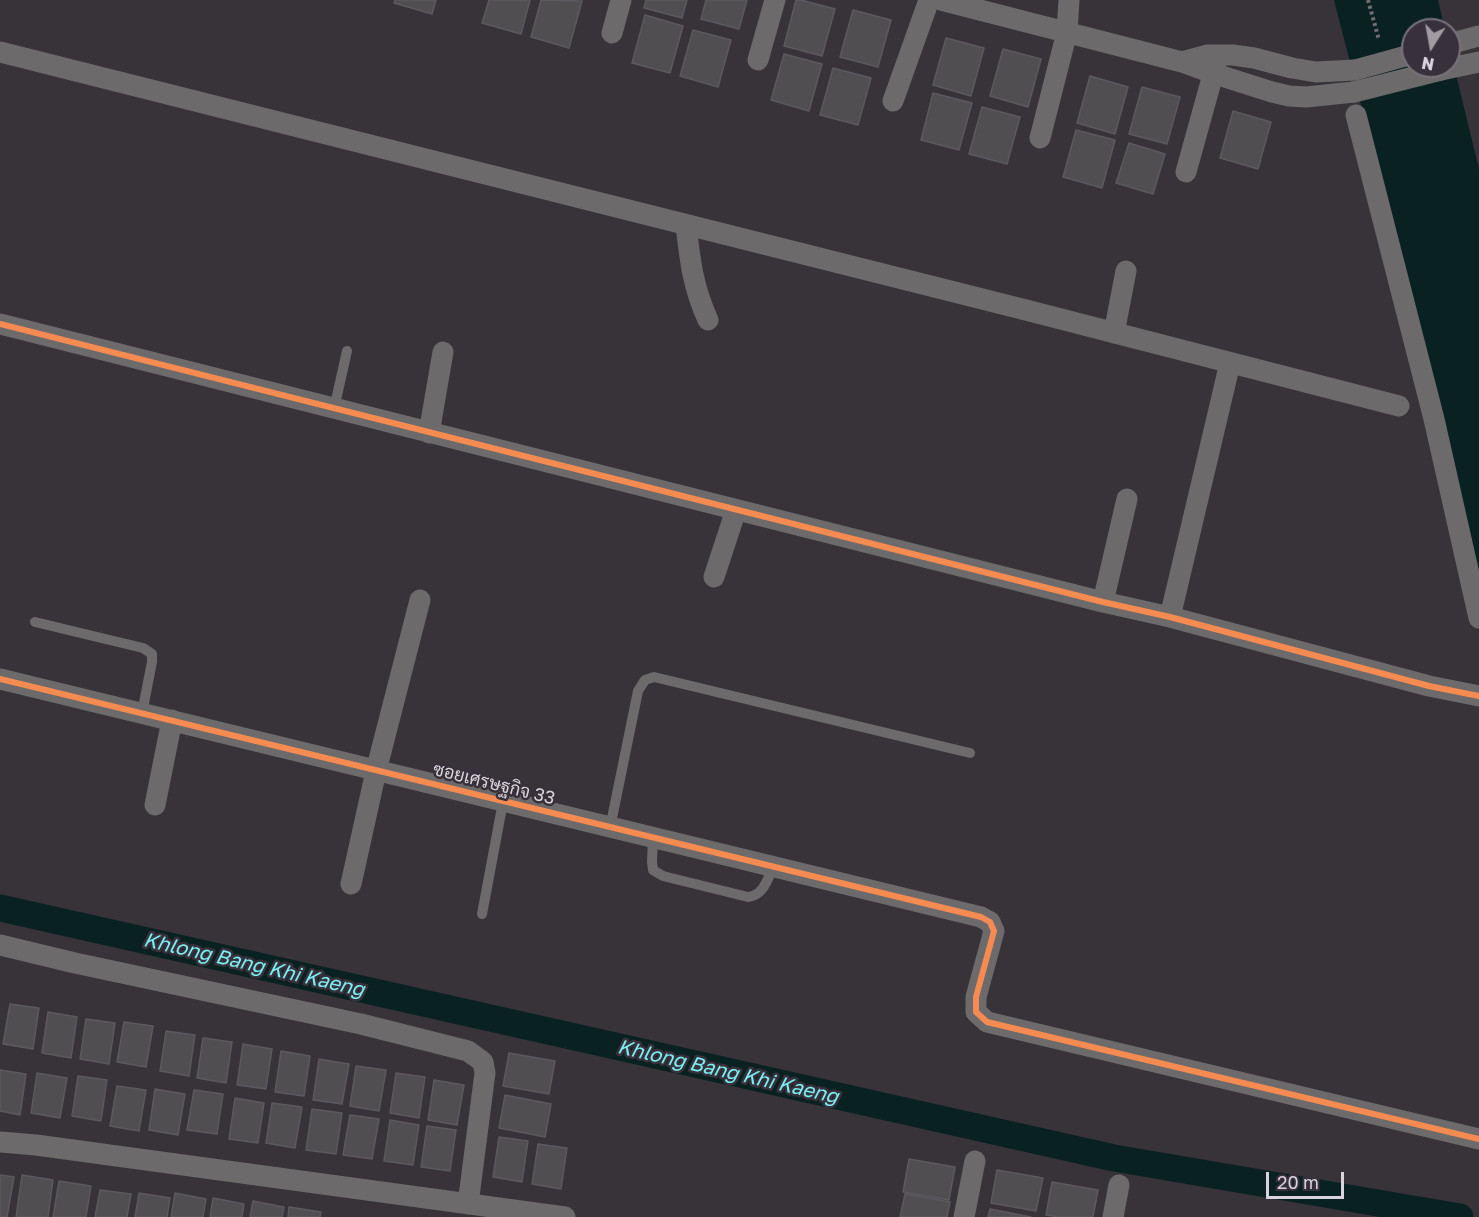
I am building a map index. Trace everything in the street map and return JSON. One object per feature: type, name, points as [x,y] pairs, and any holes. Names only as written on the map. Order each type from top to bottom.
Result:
[{"type":"street","points":[[612,33],[621,0]]},
{"type":"street","points":[[758,60],[775,0]]},
{"type":"street","points":[[893,101],[929,0]]},
{"type":"street","points":[[941,0],[1182,62],[1215,64],[1254,58],[1316,72],[1356,70],[1401,57]]},
{"type":"street","points":[[1040,138],[1067,32],[1069,0]]},
{"type":"street","points":[[1461,41],[1479,36]]},
{"type":"street","points":[[0,52],[1399,406]]},
{"type":"street","points":[[1215,64],[1272,92],[1306,97],[1354,92],[1479,62]]},
{"type":"street","points":[[1186,172],[1215,64]]},
{"type":"street","points":[[1356,115],[1434,419],[1479,618]]},
{"type":"street","points":[[686,225],[690,265],[699,300],[708,320]]},
{"type":"street","points":[[1114,333],[1126,271]]},
{"type":"street","points":[[0,324],[1170,617],[1429,686],[1479,696]]},
{"type":"street","points":[[429,432],[443,352]]},
{"type":"street","points":[[1170,617],[1230,363]]},
{"type":"street","points":[[1103,602],[1127,499]]},
{"type":"street","points":[[714,577],[736,510]]},
{"type":"street","points":[[351,884],[376,771],[420,600]]},
{"type":"street","name":"ซอยเศรษฐกิจ 33","points":[[0,679],[981,917],[990,922],[994,932],[976,997],[976,1012],[987,1022],[1479,1139]]},
{"type":"street","points":[[155,805],[172,720]]},
{"type":"street","points":[[0,945],[361,1024],[468,1051],[483,1062],[485,1073],[468,1204]]},
{"type":"street","points":[[0,1142],[566,1217]]},
{"type":"street","points":[[964,1217],[975,1161]]},
{"type":"street","points":[[1113,1217],[1119,1185]]},
{"type":"lane","points":[[334,409],[347,351]]},
{"type":"lane","points":[[35,622],[143,648],[152,654],[142,713]]},
{"type":"lane","points":[[610,828],[638,691],[645,680],[654,677],[970,753]]},
{"type":"lane","points":[[482,914],[503,802]]},
{"type":"lane","points":[[653,838],[653,870],[663,876],[754,897],[760,893],[773,868]]},
{"type":"shaded area","points":[[1334,0],[1438,0],[1442,18],[1401,18],[1401,78],[1457,78],[1479,169],[1479,605],[1385,198]]},
{"type":"building","points":[[395,0],[436,0],[432,14],[394,3]]},
{"type":"building","points":[[489,0],[530,0],[521,34],[482,23]]},
{"type":"building","points":[[541,0],[582,1],[569,48],[531,37]]},
{"type":"building","points":[[646,0],[687,0],[682,18],[644,8]]},
{"type":"building","points":[[706,0],[747,0],[739,29],[701,19]]},
{"type":"building","points":[[796,0],[835,9],[822,56],[784,46]]},
{"type":"building","points":[[853,10],[891,20],[878,67],[840,57]]},
{"type":"building","points":[[645,15],[683,26],[670,73],[632,63]]},
{"type":"building","points":[[693,30],[731,40],[718,87],[680,76]]},
{"type":"building","points":[[946,38],[984,48],[971,96],[933,85]]},
{"type":"building","points":[[1003,49],[1041,59],[1028,107],[990,96]]},
{"type":"building","points":[[784,54],[822,64],[809,111],[771,100]]},
{"type":"building","points":[[833,68],[871,78],[858,125],[820,115]]},
{"type":"building","points":[[1090,76],[1128,87],[1115,134],[1077,123]]},
{"type":"building","points":[[1142,87],[1180,97],[1167,144],[1129,134]]},
{"type":"building","points":[[933,93],[972,103],[959,150],[921,140]]},
{"type":"building","points":[[982,107],[1020,117],[1007,164],[969,154]]},
{"type":"building","points":[[1233,111],[1271,122],[1258,169],[1220,158]]},
{"type":"building","points":[[1076,130],[1115,140],[1102,188],[1063,177]]},
{"type":"building","points":[[1129,143],[1165,154],[1153,194],[1116,183]]},
{"type":"building","points":[[10,1004],[39,1008],[33,1049],[3,1044]]},
{"type":"building","points":[[48,1012],[77,1017],[71,1058],[42,1053]]},
{"type":"building","points":[[86,1019],[115,1023],[109,1064],[80,1059]]},
{"type":"building","points":[[124,1022],[153,1026],[146,1067],[117,1062]]},
{"type":"building","points":[[166,1031],[195,1035],[189,1076],[160,1071]]},
{"type":"building","points":[[203,1038],[232,1042],[226,1083],[197,1078]]},
{"type":"building","points":[[243,1044],[272,1049],[266,1089],[237,1085]]},
{"type":"building","points":[[281,1051],[310,1056],[304,1096],[275,1092]]},
{"type":"building","points":[[509,1053],[555,1061],[549,1094],[503,1086]]},
{"type":"building","points":[[319,1059],[349,1064],[342,1104],[313,1100]]},
{"type":"building","points":[[356,1066],[386,1070],[379,1111],[350,1106]]},
{"type":"building","points":[[0,1070],[26,1074],[20,1115],[0,1111]]},
{"type":"building","points":[[37,1073],[67,1078],[60,1118],[31,1113]]},
{"type":"building","points":[[396,1073],[425,1077],[419,1118],[390,1113]]},
{"type":"building","points":[[78,1076],[107,1080],[101,1121],[72,1116]]},
{"type":"building","points":[[434,1080],[464,1085],[457,1125],[428,1120]]},
{"type":"building","points":[[117,1086],[146,1090],[139,1131],[110,1126]]},
{"type":"building","points":[[155,1089],[185,1094],[178,1135],[149,1130]]},
{"type":"building","points":[[194,1090],[223,1094],[217,1134],[187,1130]]},
{"type":"building","points":[[505,1095],[551,1104],[545,1137],[499,1128]]},
{"type":"building","points":[[235,1098],[264,1103],[258,1143],[229,1139]]},
{"type":"building","points":[[272,1103],[302,1107],[295,1148],[266,1143]]},
{"type":"building","points":[[312,1109],[342,1113],[336,1154],[306,1150]]},
{"type":"building","points":[[350,1115],[379,1119],[372,1159],[343,1155]]},
{"type":"building","points":[[390,1120],[419,1125],[413,1165],[384,1161]]},
{"type":"building","points":[[427,1126],[456,1130],[450,1171],[421,1167]]},
{"type":"building","points":[[499,1137],[528,1141],[522,1182],[493,1177]]},
{"type":"building","points":[[538,1144],[567,1148],[561,1189],[532,1184]]},
{"type":"building","points":[[909,1159],[955,1167],[949,1200],[903,1192]]},
{"type":"building","points":[[997,1170],[1043,1178],[1036,1211],[991,1203]]},
{"type":"building","points":[[0,1175],[14,1177],[7,1217],[0,1217]]},
{"type":"building","points":[[22,1175],[53,1180],[48,1217],[16,1217]]},
{"type":"building","points":[[59,1181],[91,1186],[86,1217],[53,1217]]},
{"type":"building","points":[[1052,1182],[1098,1190],[1093,1217],[1046,1215]]},
{"type":"building","points":[[100,1190],[131,1194],[127,1217],[95,1217]]},
{"type":"building","points":[[139,1193],[170,1198],[167,1217],[135,1217]]},
{"type":"building","points":[[175,1193],[206,1199],[203,1217],[171,1217]]},
{"type":"building","points":[[905,1194],[950,1202],[947,1217],[900,1217]]},
{"type":"building","points":[[213,1198],[244,1204],[242,1217],[210,1217]]},
{"type":"building","points":[[253,1201],[284,1207],[282,1217],[250,1217]]},
{"type":"building","points":[[289,1207],[321,1212],[320,1217],[288,1217]]},
{"type":"building","points":[[990,1209],[1031,1217],[988,1217]]},
{"type":"waterway","name":"Khlong Bang Khi Kaeng","points":[[0,908],[1114,1158],[1460,1217]]},
{"type":"cycle path","points":[[0,324],[1170,617],[1429,686],[1479,696]]},
{"type":"cycle path","points":[[0,679],[981,917],[990,922],[994,931],[976,997],[976,1012],[987,1022],[1479,1139]]}]
